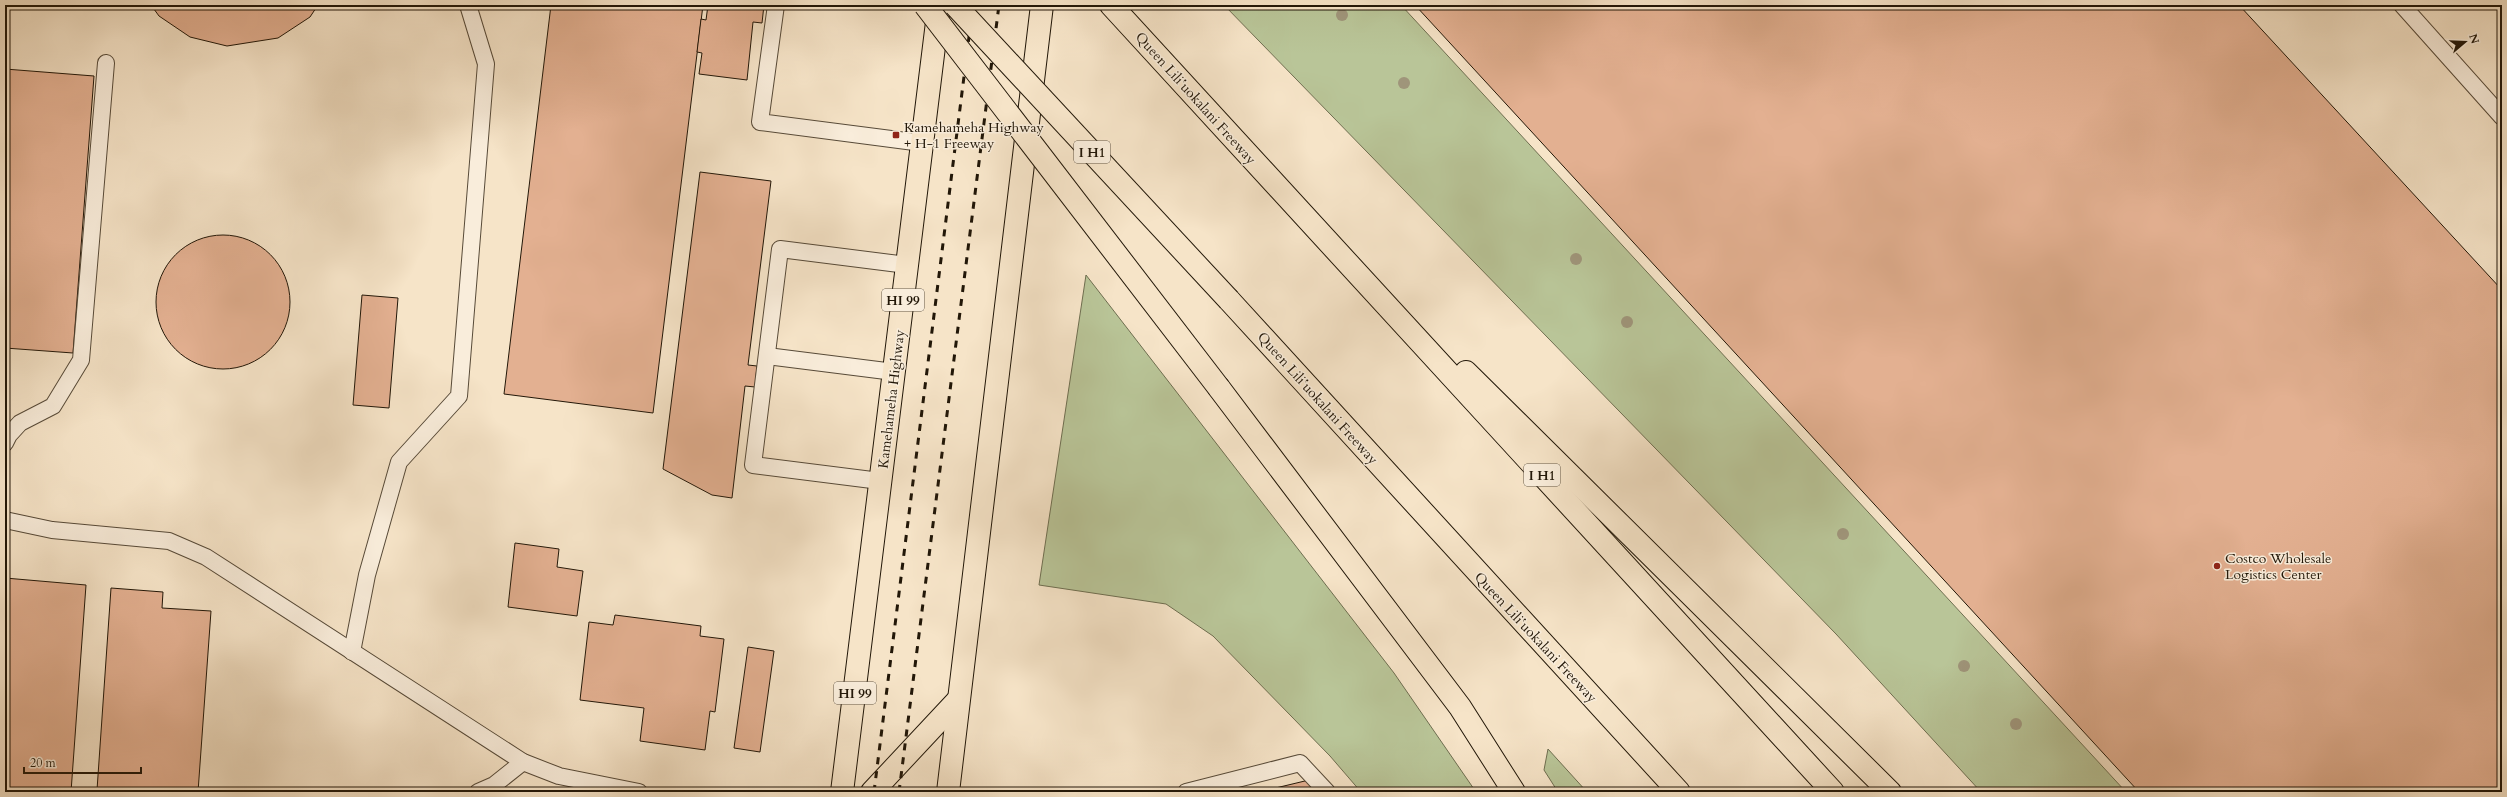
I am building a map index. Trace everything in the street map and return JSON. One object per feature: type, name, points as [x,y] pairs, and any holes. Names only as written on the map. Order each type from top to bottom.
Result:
[{"type":"main road","points":[[925,5],[1219,388],[1460,707],[1514,792]]},
{"type":"main road","name":"Kamehameha Highway","points":[[842,792],[939,5]]},
{"type":"main road","name":"Queen Liliʻuokalani Freeway","points":[[955,5],[1229,300],[1679,792]]},
{"type":"main road","points":[[948,792],[1042,5]]},
{"type":"main road","name":"Queen Liliʻuokalani Freeway","points":[[1111,5],[1833,792]]},
{"type":"main road","points":[[1251,159],[1890,792]]},
{"type":"main road","points":[[872,792],[958,700]]},
{"type":"lane","points":[[352,652],[367,575],[399,462],[459,396],[486,64],[468,5]]},
{"type":"lane","points":[[776,5],[760,122],[922,142]]},
{"type":"lane","points":[[2402,5],[2502,118]]},
{"type":"lane","points":[[5,443],[9,435],[20,423],[53,406],[81,360],[106,62]]},
{"type":"lane","points":[[880,482],[753,465],[780,249],[907,265]]},
{"type":"lane","points":[[767,356],[894,372]]},
{"type":"lane","points":[[5,520],[52,530],[169,541],[188,548],[206,557],[522,762],[560,776],[639,792]]},
{"type":"lane","points":[[478,792],[494,785],[522,762]]},
{"type":"lane","points":[[1186,792],[1300,763],[1327,792]]},
{"type":"green space","points":[[1224,5],[1401,5],[2126,792],[1981,792],[1836,634]]},
{"type":"green space","points":[[1086,275],[1394,673],[1476,792],[1361,792],[1330,756],[1213,636],[1166,604],[1039,585]]},
{"type":"green space","points":[[1548,749],[1587,792],[1558,792],[1544,770]]},
{"type":"building","points":[[151,5],[318,5],[310,17],[278,38],[227,46],[190,37],[159,16]]},
{"type":"building","points":[[551,5],[703,5],[653,413],[504,394]]},
{"type":"building","points":[[708,5],[764,5],[762,23],[753,22],[747,80],[699,74],[702,53],[697,52],[701,19],[706,20]]},
{"type":"building","name":"Costco Wholesale Logistics Center","points":[[1415,5],[2239,5],[2502,290],[2502,792],[2139,792]]},
{"type":"building","points":[[5,69],[94,76],[73,353],[5,348]]},
{"type":"building","points":[[700,172],[771,181],[748,365],[757,366],[755,387],[745,386],[732,498],[712,495],[663,469]]},
{"type":"building","points":[[230,235],[255,243],[275,260],[285,276],[289,289],[289,315],[285,328],[279,339],[265,354],[249,364],[236,368],[216,369],[191,361],[171,344],[161,328],[157,315],[156,295],[164,270],[181,250],[197,240],[210,236]]},
{"type":"building","points":[[362,295],[398,298],[389,408],[353,405]]},
{"type":"building","points":[[515,543],[559,549],[557,567],[583,571],[577,616],[508,607]]},
{"type":"building","points":[[5,578],[86,585],[71,792],[5,792]]},
{"type":"building","points":[[111,588],[163,592],[162,608],[211,611],[198,792],[97,790]]},
{"type":"building","points":[[615,615],[701,626],[700,636],[724,639],[715,712],[710,711],[705,750],[640,741],[644,708],[580,700],[589,622],[613,625]]},
{"type":"building","points":[[748,647],[774,651],[760,752],[734,748]]},
{"type":"building","points":[[1309,780],[1312,792],[1259,792]]},
{"type":"railway","points":[[874,792],[973,5]]},
{"type":"railway","points":[[899,792],[999,5]]},
{"type":"place","name":"Kamehameha Highway + H-1 Freeway","points":[[896,135]]},
{"type":"place","name":"Costco Wholesale Logistics Center","points":[[2217,566]]}]
